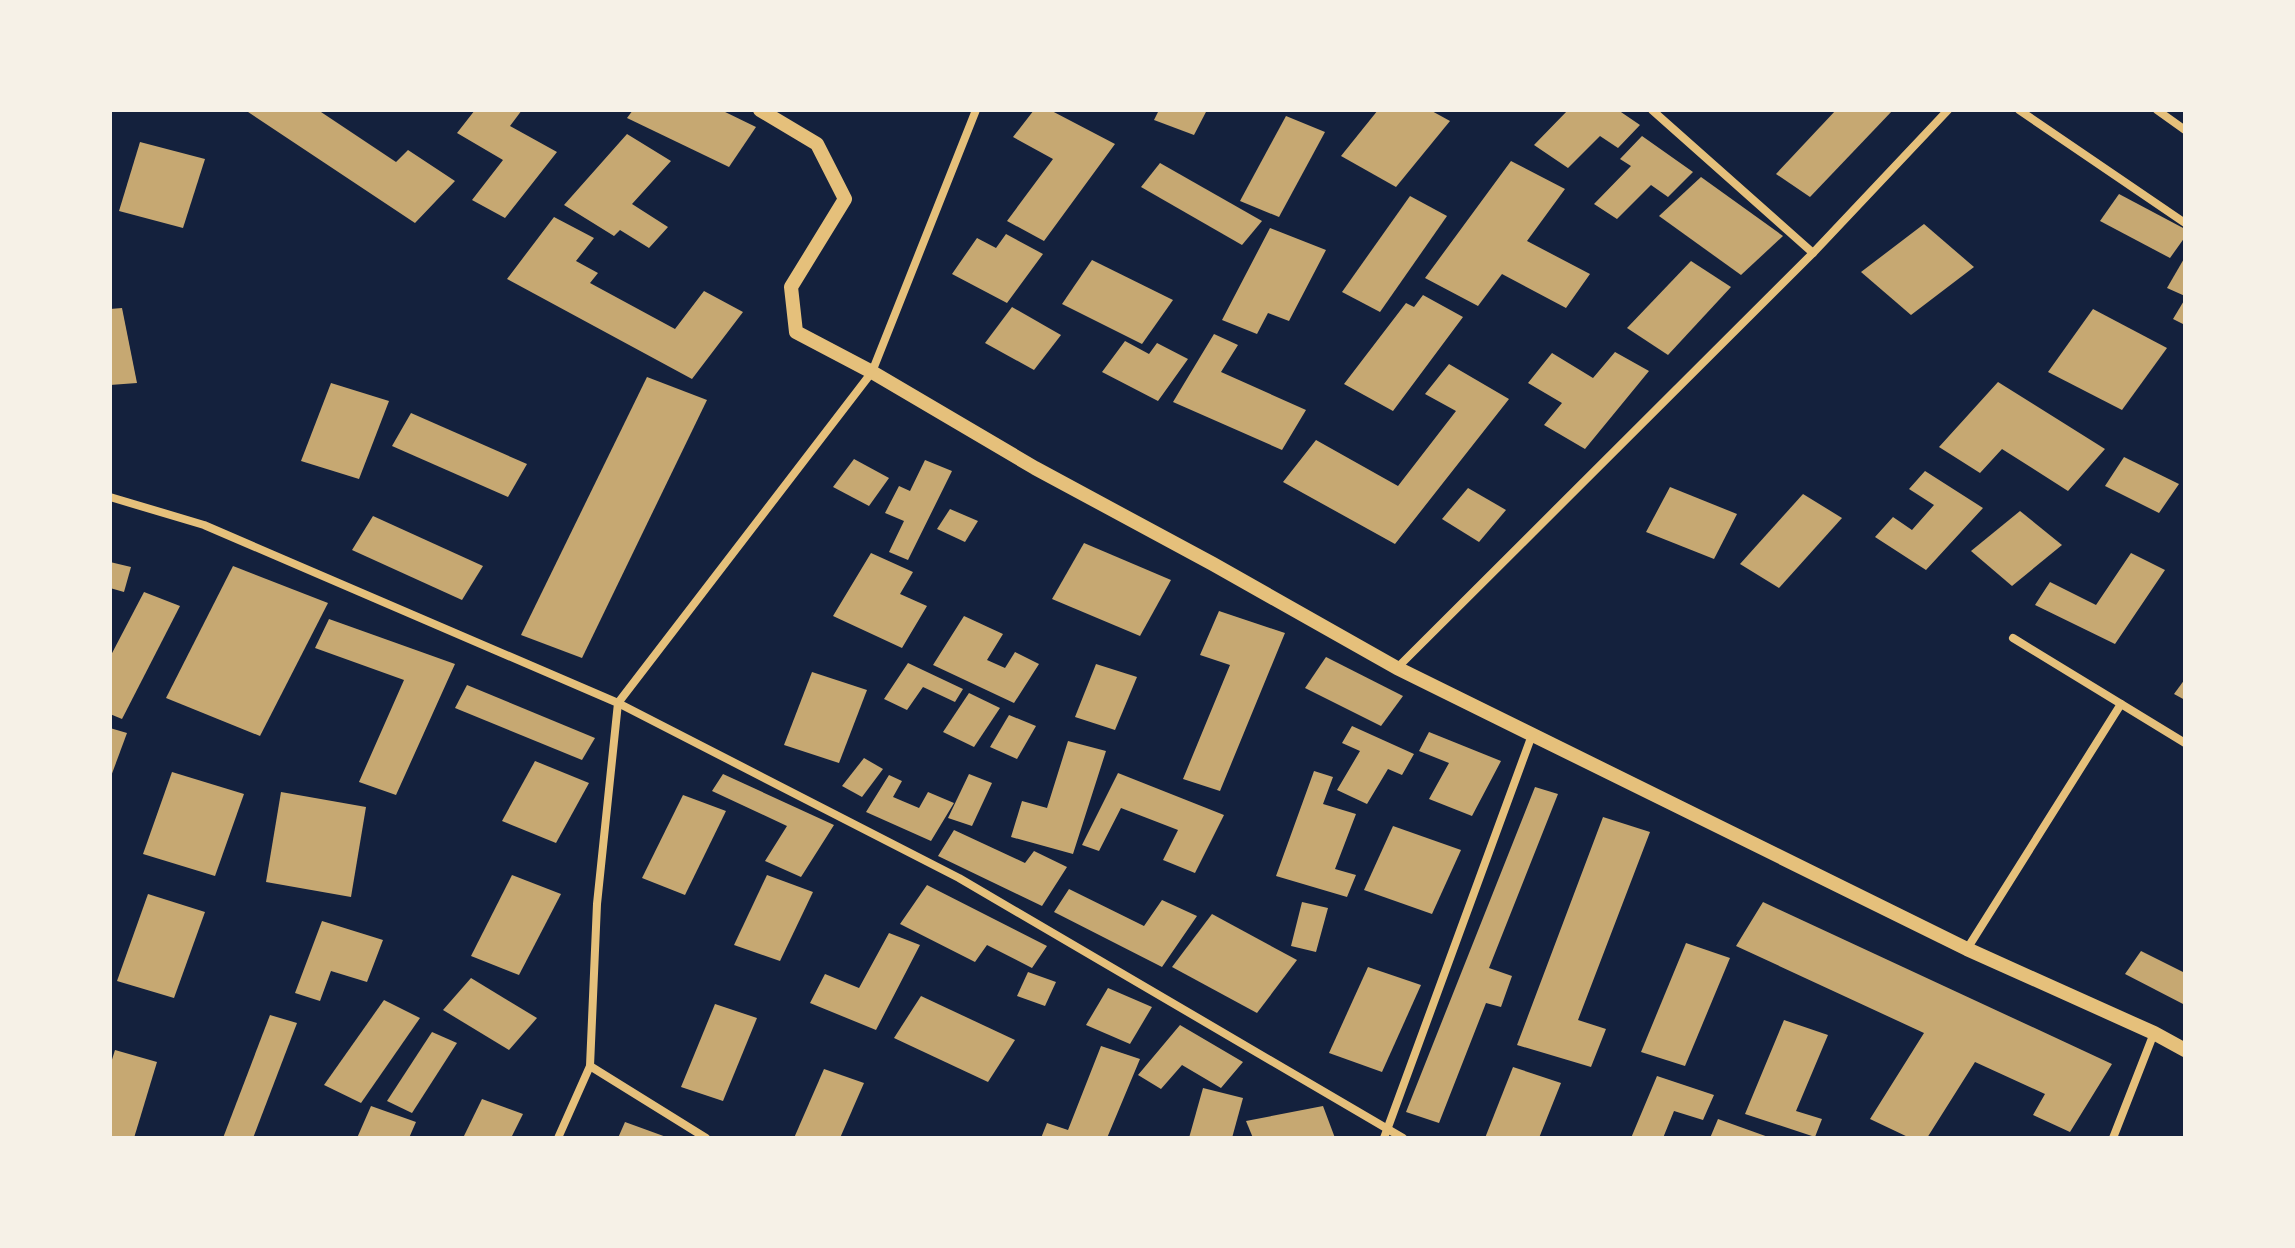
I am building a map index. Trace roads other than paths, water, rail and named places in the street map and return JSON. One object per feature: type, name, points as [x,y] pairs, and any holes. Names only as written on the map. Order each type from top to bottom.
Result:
[{"type":"street","points":[[760,110],[817,144],[845,199],[791,287],[796,332],[1397,668],[1967,949],[2185,1050]]},
{"type":"street","points":[[558,1138],[590,1066],[597,904],[618,703],[872,372],[976,110]]},
{"type":"street","points":[[1652,110],[1813,253]]},
{"type":"street","points":[[1397,668],[1813,253],[1948,110]]},
{"type":"street","points":[[2019,110],[2185,223]]},
{"type":"street","points":[[2157,110],[2185,130]]},
{"type":"street","points":[[110,497],[204,525],[618,703],[959,878],[1115,967],[1386,1134],[1403,1138]]},
{"type":"street","points":[[2013,638],[2185,743]]},
{"type":"street","points":[[1967,949],[2121,704]]},
{"type":"street","points":[[1386,1134],[1532,735]]},
{"type":"street","points":[[2113,1138],[2154,1033]]},
{"type":"street","points":[[590,1066],[706,1138]]}]
